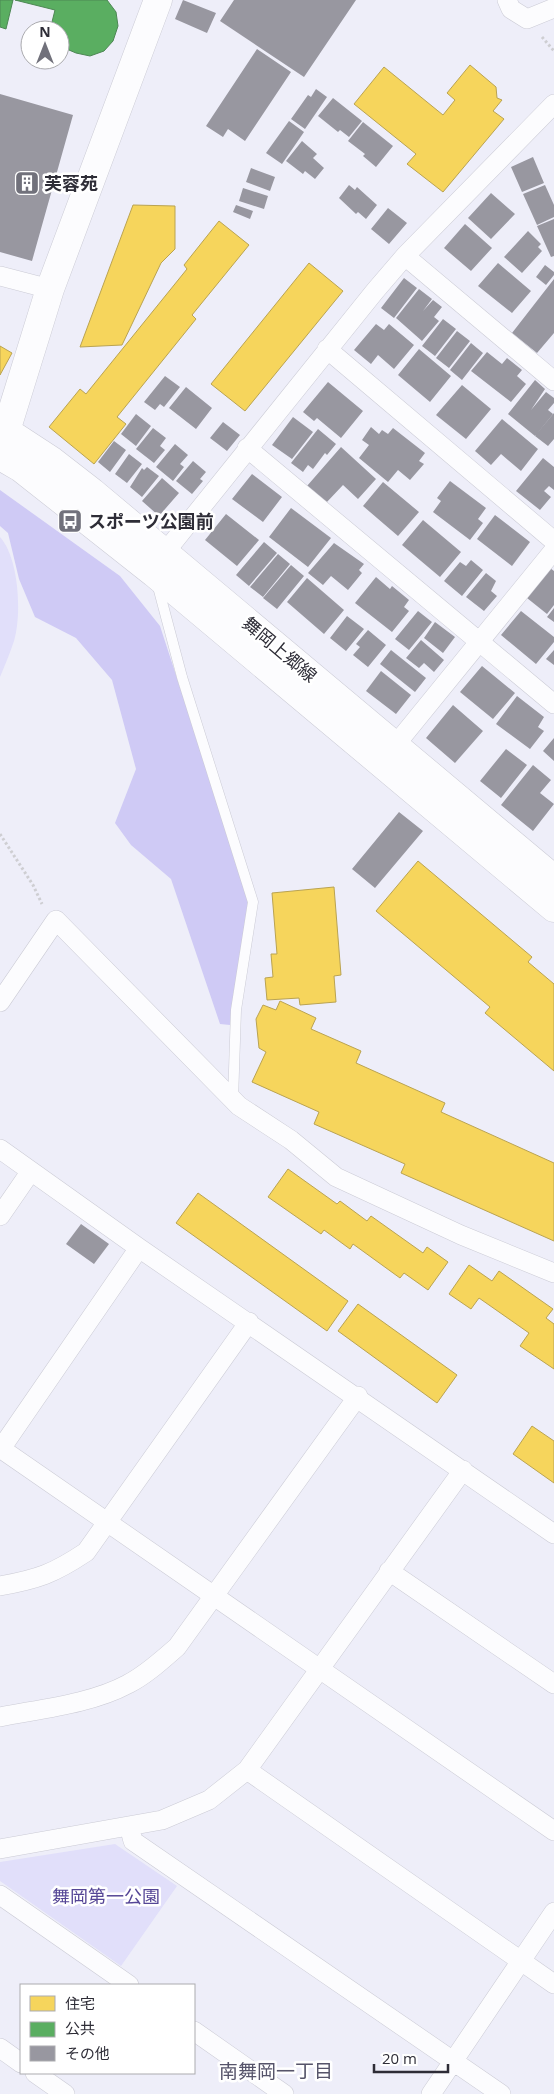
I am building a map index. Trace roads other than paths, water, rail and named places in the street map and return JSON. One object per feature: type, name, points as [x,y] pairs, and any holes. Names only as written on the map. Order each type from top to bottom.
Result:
[{"type":"street","points":[[1,439],[50,289],[158,0]]},
{"type":"street","points":[[507,0],[510,9],[527,19],[554,8]]},
{"type":"street","points":[[156,565],[247,448],[405,256],[554,104]]},
{"type":"street","points":[[405,256],[554,381]]},
{"type":"street","points":[[0,276],[50,289]]},
{"type":"street","points":[[327,349],[554,541]]},
{"type":"street","name":"舞岡上郷線","points":[[1,439],[66,472],[156,565],[387,754],[554,880]]},
{"type":"street","points":[[247,448],[554,704]]},
{"type":"street","points":[[387,754],[554,550]]},
{"type":"street","name":"舞岡上郷線","points":[[387,754],[554,908]]},
{"type":"street","points":[[0,1002],[56,920],[240,1106],[291,1140],[336,1177],[461,1235],[554,1273]]},
{"type":"street","points":[[0,1149],[139,1248],[358,1396],[554,1534]]},
{"type":"street","points":[[0,1216],[31,1171]]},
{"type":"street","points":[[139,1248],[0,1449],[554,1831]]},
{"type":"street","points":[[0,1586],[36,1579],[62,1568],[86,1552],[248,1322]]},
{"type":"street","points":[[0,1717],[97,1697],[127,1685],[154,1667],[177,1647],[358,1396]]},
{"type":"street","points":[[0,1849],[162,1820],[209,1800],[247,1770],[463,1470]]},
{"type":"street","points":[[389,1571],[554,1684]]},
{"type":"street","points":[[247,1770],[554,1984]]},
{"type":"street","points":[[129,1826],[133,1841],[500,2094]]},
{"type":"street","points":[[0,1895],[128,1984]]},
{"type":"street","points":[[431,2094],[554,1912]]},
{"type":"street","points":[[195,2032],[284,2094]]},
{"type":"street","points":[[0,2048],[20,2062]]},
{"type":"street","points":[[36,2074],[65,2094]]},
{"type":"lane","points":[[156,565],[182,677],[253,902],[236,1010],[234,1100]]},
{"type":"place","name":"芙蓉苑","points":[[27,183]]},
{"type":"place","name":"スポーツ公園前","points":[[70,521]]},
{"type":"district","name":"南舞岡一丁目","points":[[276,2071]]},
{"type":"park label","name":"舞岡第一公園","points":[[106,1896]]}]
